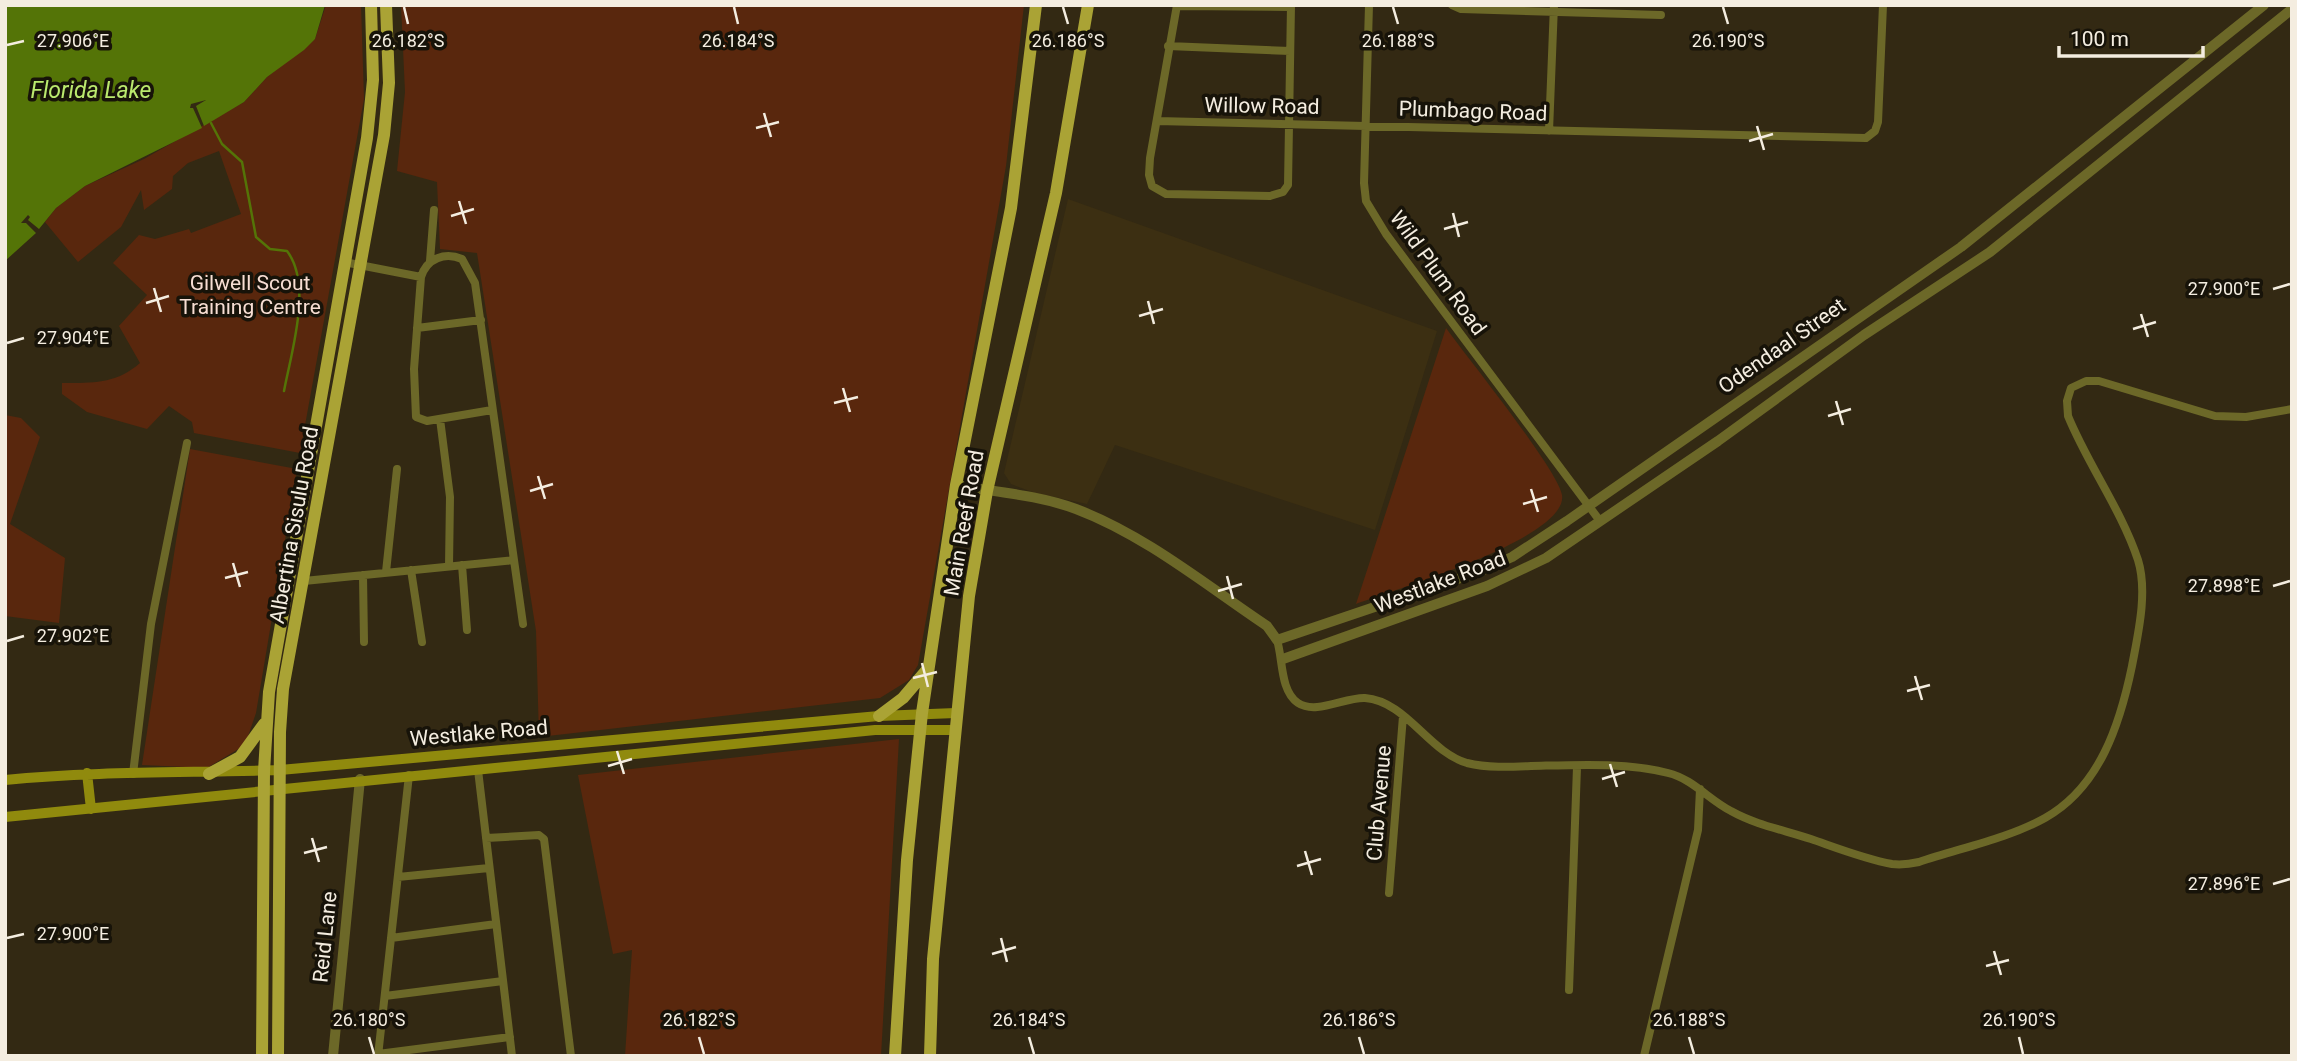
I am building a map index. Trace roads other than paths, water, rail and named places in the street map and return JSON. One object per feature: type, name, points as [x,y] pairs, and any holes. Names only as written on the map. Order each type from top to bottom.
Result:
[{"type":"main road","name":"Albertina Sisulu Road","points":[[262,1056],[266,721],[288,576],[371,110],[374,50],[372,5]]},
{"type":"main road","name":"Albertina Sisulu Road","points":[[278,1056],[283,689],[387,106],[389,60],[386,5]]},
{"type":"main road","name":"Main Reef Road","points":[[895,1056],[906,872],[928,668],[956,485],[1005,243],[1036,5]]},
{"type":"main road","name":"Main Reef Road","points":[[930,1056],[933,959],[969,596],[987,491],[1056,193],[1088,5]]},
{"type":"main road","points":[[879,716],[909,692],[928,668]]},
{"type":"main road","name":"Westlake Road","points":[[5,780],[87,774],[209,774],[280,770],[879,716],[956,713]]},
{"type":"main road","points":[[209,774],[240,757],[266,721]]},
{"type":"main road","name":"Westlake Road","points":[[5,817],[360,779],[478,770],[875,730],[955,730]]},
{"type":"main road","points":[[87,774],[91,809]]},
{"type":"street","name":"Wild Plum Road","points":[[1369,5],[1364,183],[1369,207],[1600,521]]},
{"type":"street","points":[[1452,5],[1461,9],[1554,9],[1661,15]]},
{"type":"street","name":"Plumbago Road","points":[[1366,125],[1866,138],[1875,131],[1878,122],[1883,5]]},
{"type":"street","name":"Odendaal Street","points":[[1277,640],[1481,571],[1512,556],[1589,507],[1961,247],[2264,5]]},
{"type":"street","points":[[1177,6],[1291,6],[1288,185],[1286,190],[1276,196],[1161,193],[1152,186],[1149,176],[1168,46],[1177,6]]},
{"type":"street","points":[[1549,131],[1554,9]]},
{"type":"street","name":"Odendaal Street","points":[[1600,521],[1864,335],[1990,252],[2292,9]]},
{"type":"street","points":[[1168,46],[1290,51]]},
{"type":"street","name":"Willow Road","points":[[1157,121],[1366,125]]},
{"type":"street","points":[[434,210],[430,261],[421,276],[415,414],[423,422],[492,410]]},
{"type":"street","points":[[430,261],[453,256],[467,263],[475,283],[523,624]]},
{"type":"street","points":[[344,262],[359,267],[421,276]]},
{"type":"street","points":[[417,328],[481,320]]},
{"type":"street","points":[[956,485],[1058,504],[1097,518],[1133,538],[1267,626],[1277,640],[1283,659],[1282,676],[1288,693],[1307,707],[1366,698],[1403,716],[1420,734],[1468,763],[1653,770],[1678,776],[1728,810],[1748,820],[1894,864],[1919,862],[2044,819],[2068,802],[2083,785],[2113,737],[2122,714],[2140,612],[2141,574],[2126,529],[2071,422],[2066,405],[2071,388],[2085,381],[2099,381],[2215,416],[2233,418],[2292,409]]},
{"type":"street","points":[[440,419],[450,497],[449,566]]},
{"type":"street","points":[[133,774],[151,624],[187,443]]},
{"type":"street","points":[[386,572],[397,469]]},
{"type":"street","name":"Westlake Road","points":[[1283,659],[1521,572],[1600,521]]},
{"type":"street","points":[[303,581],[514,560]]},
{"type":"street","points":[[462,565],[467,630]]},
{"type":"street","points":[[411,570],[422,642]]},
{"type":"street","points":[[363,575],[364,642]]},
{"type":"street","name":"Club Avenue","points":[[1389,893],[1403,716]]},
{"type":"street","points":[[1569,990],[1577,767]]},
{"type":"street","points":[[478,770],[512,1056]]},
{"type":"street","points":[[409,775],[378,1055],[510,1037]]},
{"type":"street","name":"Reid Lane","points":[[332,1056],[360,779]]},
{"type":"street","points":[[1644,1056],[1698,830],[1700,789]]},
{"type":"street","points":[[486,838],[539,835],[544,839],[571,1056]]},
{"type":"street","points":[[398,877],[489,868]]},
{"type":"street","points":[[391,938],[496,924]]},
{"type":"street","points":[[385,996],[503,981]]},
{"type":"water","name":"Florida Lake","points":[[5,5],[325,5],[315,39],[267,77],[244,102],[204,126],[196,106],[206,100],[191,104],[190,108],[193,108],[202,128],[85,186],[56,208],[39,229],[28,220],[28,215],[21,223],[26,223],[36,233],[5,261]]},
{"type":"waterway","points":[[211,123],[222,144],[242,162],[256,237],[270,249],[287,251],[295,265],[298,320],[284,391]]},
{"type":"park label","name":"Gilwell Scout Training Centre","points":[[250,295]]}]
